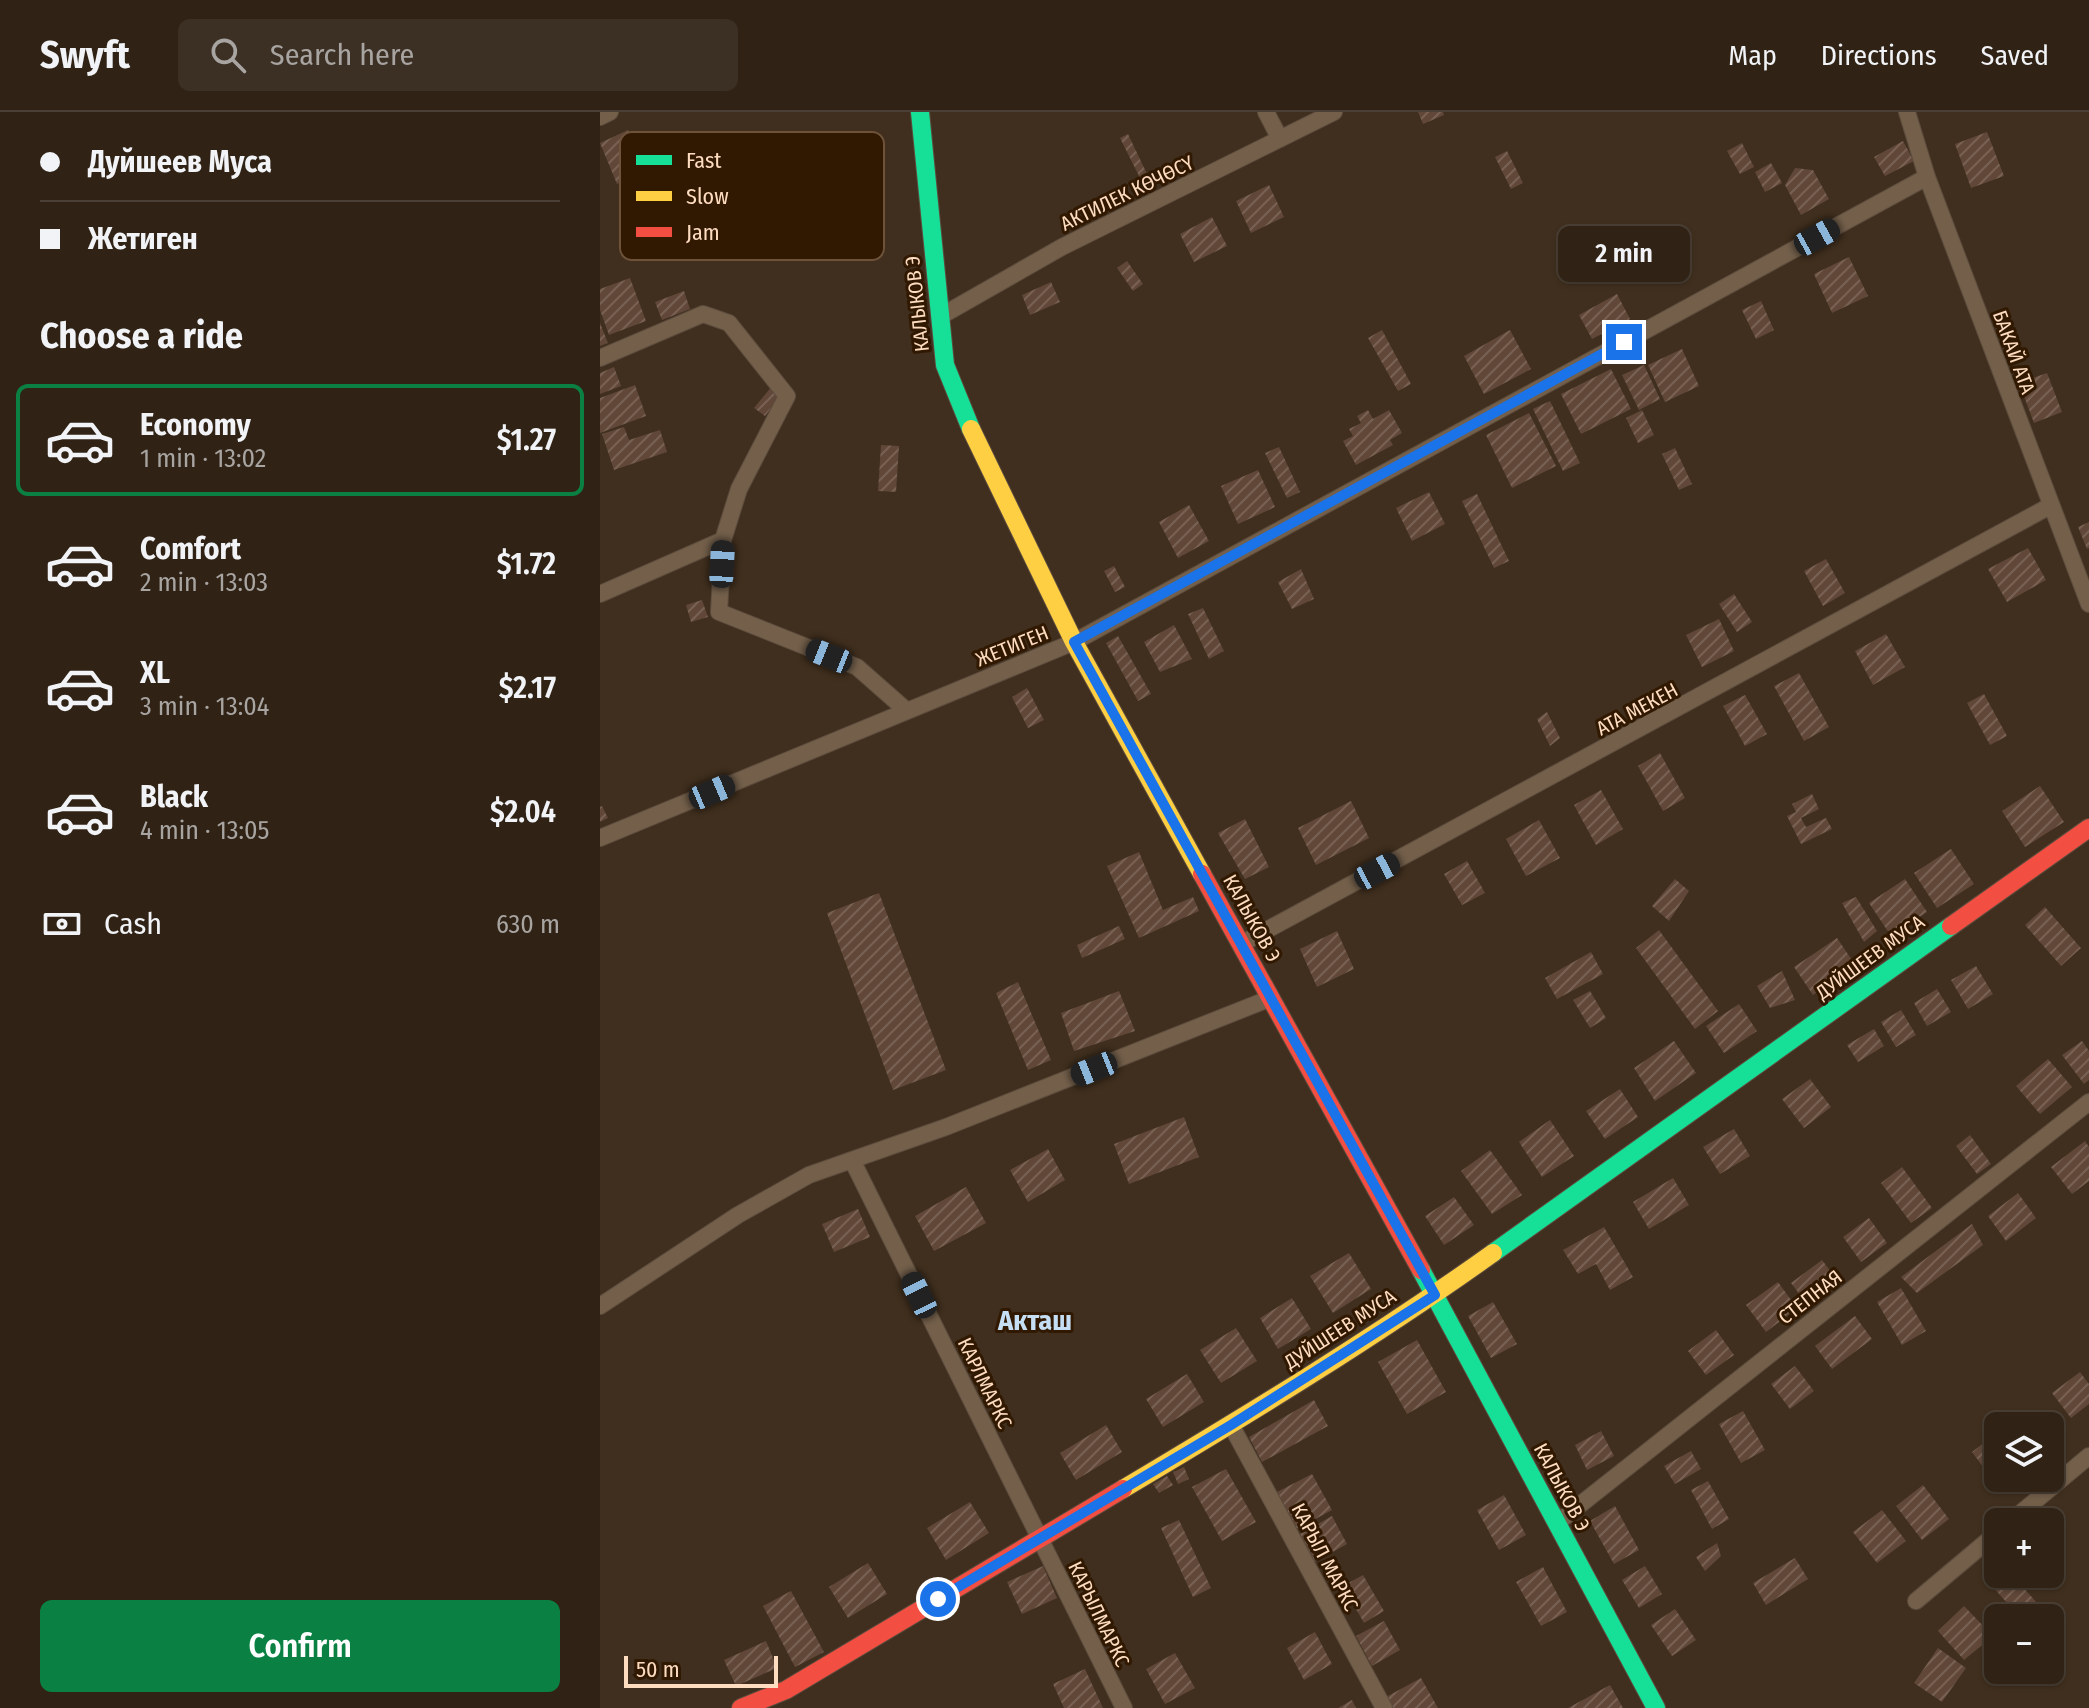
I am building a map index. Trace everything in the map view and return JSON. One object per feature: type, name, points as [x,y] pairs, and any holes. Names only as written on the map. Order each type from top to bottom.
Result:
[{"type":"street","points":[[600,117],[610,112]]},
{"type":"street","name":"КАЛЫКОВ Э","points":[[920,112],[945,365],[988,470],[1074,642],[1435,1295],[1652,1707]]},
{"type":"street","points":[[1266,112],[1280,139]]},
{"type":"street","name":"АКТИЛЕК КӨЧӨСҮ","points":[[941,316],[1062,247],[1334,112]]},
{"type":"street","name":"БАКАЙ АТА","points":[[1907,112],[1927,177],[2089,604]]},
{"type":"street","name":"ЖЕТИГЕН","points":[[600,838],[1074,642],[1927,177]]},
{"type":"street","points":[[600,358],[703,314],[729,323],[787,396],[739,489],[723,540],[719,612],[857,667],[907,711]]},
{"type":"street","name":"АТА МЕКЕН","points":[[1241,944],[2050,506]]},
{"type":"street","points":[[600,594],[723,540]]},
{"type":"street","name":"ДУЙШЕЕВ МУСА","points":[[741,1708],[786,1690],[1231,1425],[1435,1295],[2089,828]]},
{"type":"street","points":[[600,1306],[738,1215],[809,1175],[946,1127],[1271,998]]},
{"type":"street","name":"СТЕПНАЯ","points":[[1557,1523],[2089,1102]]},
{"type":"street","name":"КАРЛМАРКС","points":[[852,1160],[1039,1539]]},
{"type":"street","name":"КАРЫЛ МАРКС","points":[[1231,1425],[1384,1708]]},
{"type":"street","points":[[2027,1508],[2089,1456]]},
{"type":"street","name":"КАРЫЛМАРКС","points":[[1039,1539],[1124,1708]]},
{"type":"street","points":[[1916,1601],[1984,1544]]},
{"type":"building","points":[[1418,112],[1443,112],[1444,115],[1423,124]]},
{"type":"building","points":[[1987,132],[2004,176],[1971,188],[1955,144]]},
{"type":"building","points":[[620,134],[620,183],[617,184],[600,143]]},
{"type":"building","points":[[1128,134],[1148,176],[1141,180],[1120,138]]},
{"type":"building","points":[[1903,141],[1914,161],[1885,176],[1874,157]]},
{"type":"building","points":[[1742,143],[1754,167],[1740,174],[1727,151]]},
{"type":"building","points":[[1507,151],[1523,183],[1511,189],[1495,157]]},
{"type":"building","points":[[1771,163],[1782,183],[1765,192],[1755,172]]},
{"type":"building","points":[[1795,168],[1813,170],[1829,199],[1801,215],[1785,185]]},
{"type":"building","points":[[1269,185],[1284,217],[1251,233],[1236,201]]},
{"type":"building","points":[[1212,217],[1227,246],[1194,262],[1180,234]]},
{"type":"building","points":[[1849,257],[1868,296],[1832,313],[1814,274]]},
{"type":"building","points":[[1127,261],[1143,284],[1133,291],[1117,268]]},
{"type":"building","points":[[630,278],[646,321],[609,335],[600,310],[600,289]]},
{"type":"building","points":[[1051,282],[1060,302],[1030,315],[1022,295]]},
{"type":"building","points":[[684,291],[690,309],[662,320],[655,302]]},
{"type":"building","points":[[1617,294],[1630,319],[1592,339],[1579,315]]},
{"type":"building","points":[[1761,301],[1774,330],[1756,339],[1742,310]]},
{"type":"building","points":[[600,323],[608,343],[600,346]]},
{"type":"building","points":[[1382,330],[1411,384],[1398,391],[1368,338]]},
{"type":"building","points":[[1510,330],[1531,369],[1484,394],[1464,356]]},
{"type":"building","points":[[1682,349],[1699,386],[1665,402],[1648,365]]},
{"type":"building","points":[[1644,365],[1660,399],[1639,410],[1622,375]]},
{"type":"building","points":[[614,367],[621,386],[600,394],[600,373]]},
{"type":"building","points":[[1611,369],[1631,409],[1581,434],[1561,394]]},
{"type":"building","points":[[2047,373],[2062,412],[2034,423],[2019,383]]},
{"type":"building","points":[[635,385],[646,416],[600,433],[600,398]]},
{"type":"building","points":[[772,386],[782,394],[765,416],[754,408]]},
{"type":"building","points":[[1550,401],[1580,463],[1563,471],[1533,409]]},
{"type":"building","points":[[1368,410],[1373,419],[1389,410],[1402,433],[1390,440],[1393,445],[1356,465],[1343,441],[1353,436],[1349,429],[1361,423],[1357,416]]},
{"type":"building","points":[[1642,410],[1654,435],[1638,443],[1626,418]]},
{"type":"building","points":[[1529,413],[1556,466],[1512,488],[1486,435]]},
{"type":"building","points":[[624,427],[629,440],[660,430],[667,452],[614,470],[602,434]]},
{"type":"building","points":[[881,445],[899,446],[896,492],[878,491]]},
{"type":"building","points":[[1279,447],[1300,492],[1287,498],[1265,453]]},
{"type":"building","points":[[1675,448],[1692,484],[1679,490],[1662,454]]},
{"type":"building","points":[[1258,470],[1275,507],[1238,524],[1221,486]]},
{"type":"building","points":[[1429,492],[1445,524],[1412,541],[1396,508]]},
{"type":"building","points":[[1477,494],[1509,561],[1494,568],[1462,501]]},
{"type":"building","points":[[1189,505],[1209,541],[1178,558],[1159,522]]},
{"type":"building","points":[[2089,522],[2089,548],[2087,549],[2078,527]]},
{"type":"building","points":[[2028,548],[2046,580],[2007,602],[1988,569]]},
{"type":"building","points":[[1826,559],[1845,593],[1823,606],[1804,571]]},
{"type":"building","points":[[1114,566],[1125,587],[1115,592],[1104,571]]},
{"type":"building","points":[[1301,569],[1314,599],[1292,609],[1278,582]]},
{"type":"building","points":[[1734,594],[1752,622],[1737,632],[1719,604]]},
{"type":"building","points":[[702,600],[708,617],[691,622],[686,605]]},
{"type":"building","points":[[1203,608],[1224,651],[1209,659],[1188,614]]},
{"type":"building","points":[[1719,619],[1734,651],[1702,667],[1686,635]]},
{"type":"building","points":[[1174,625],[1192,659],[1160,672],[1144,642]]},
{"type":"building","points":[[1886,634],[1905,667],[1873,685],[1855,651]]},
{"type":"building","points":[[1118,636],[1151,694],[1138,701],[1106,643]]},
{"type":"building","points":[[1799,673],[1829,727],[1804,741],[1774,686]]},
{"type":"building","points":[[1027,688],[1044,720],[1028,728],[1012,697]]},
{"type":"building","points":[[1984,694],[2007,736],[1990,745],[1967,703]]},
{"type":"building","points":[[1745,695],[1767,734],[1745,746],[1723,706]]},
{"type":"building","points":[[1547,712],[1560,738],[1550,746],[1537,719]]},
{"type":"building","points":[[1660,753],[1685,798],[1663,811],[1638,766]]},
{"type":"building","points":[[2040,786],[2064,822],[2025,847],[2002,811]]},
{"type":"building","points":[[1601,790],[1623,829],[1596,845],[1574,805]]},
{"type":"building","points":[[1812,794],[1819,809],[1801,818],[1806,827],[1826,818],[1832,829],[1801,844],[1787,816],[1796,812],[1792,804]]},
{"type":"building","points":[[1351,801],[1369,838],[1316,865],[1298,828]]},
{"type":"building","points":[[600,807],[608,818],[600,822]]},
{"type":"building","points":[[1245,819],[1269,867],[1245,879],[1218,833]]},
{"type":"building","points":[[1539,820],[1560,858],[1526,876],[1506,839]]},
{"type":"building","points":[[1951,849],[1974,884],[1937,908],[1914,873]]},
{"type":"building","points":[[1139,852],[1163,910],[1193,897],[1199,911],[1139,938],[1107,866]]},
{"type":"building","points":[[1467,861],[1485,893],[1462,905],[1444,874]]},
{"type":"building","points":[[1675,879],[1689,891],[1669,921],[1652,906]]},
{"type":"building","points":[[1905,879],[1927,912],[1891,936],[1869,903]]},
{"type":"building","points":[[879,893],[946,1070],[893,1090],[827,913]]},
{"type":"building","points":[[1856,897],[1877,931],[1864,942],[1842,903]]},
{"type":"building","points":[[2045,907],[2081,948],[2061,966],[2025,925]]},
{"type":"building","points":[[1119,926],[1125,939],[1082,958],[1077,945]]},
{"type":"building","points":[[1659,930],[1718,1011],[1695,1029],[1636,948]]},
{"type":"building","points":[[1337,931],[1354,969],[1317,987],[1300,949]]},
{"type":"building","points":[[1837,938],[1856,966],[1813,995],[1794,967]]},
{"type":"building","points":[[1591,952],[1603,974],[1557,999],[1545,978]]},
{"type":"building","points":[[1976,966],[1993,994],[1968,1009],[1951,980]]},
{"type":"building","points":[[1782,971],[1795,1000],[1770,1008],[1757,986]]},
{"type":"building","points":[[1018,982],[1051,1060],[1028,1070],[996,993]]},
{"type":"building","points":[[1937,989],[1951,1012],[1927,1026],[1914,1003]]},
{"type":"building","points":[[1119,991],[1135,1031],[1074,1051],[1061,1013]]},
{"type":"building","points":[[1590,991],[1606,1018],[1590,1028],[1573,1000]]},
{"type":"building","points":[[1739,1004],[1757,1031],[1724,1053],[1706,1026]]},
{"type":"building","points":[[1901,1010],[1916,1035],[1896,1047],[1881,1022]]},
{"type":"building","points":[[1874,1029],[1884,1046],[1858,1062],[1847,1045]]},
{"type":"building","points":[[1674,1041],[1696,1073],[1655,1101],[1634,1068]]},
{"type":"building","points":[[2082,1041],[2089,1051],[2089,1080],[2084,1084],[2062,1055]]},
{"type":"building","points":[[2048,1059],[2072,1087],[2040,1114],[2016,1086]]},
{"type":"building","points":[[1810,1079],[1831,1107],[1804,1128],[1782,1099]]},
{"type":"building","points":[[1620,1089],[1638,1117],[1605,1139],[1586,1111]]},
{"type":"building","points":[[1184,1117],[1199,1157],[1129,1184],[1114,1144]]},
{"type":"building","points":[[1550,1120],[1574,1156],[1542,1177],[1519,1142]]},
{"type":"building","points":[[1734,1129],[1750,1156],[1720,1174],[1703,1147]]},
{"type":"building","points":[[1970,1135],[1991,1164],[1977,1174],[1956,1146]]},
{"type":"building","points":[[2085,1141],[2089,1147],[2089,1181],[2072,1194],[2051,1167]]},
{"type":"building","points":[[1048,1149],[1065,1180],[1028,1202],[1010,1170]]},
{"type":"building","points":[[1490,1150],[1522,1195],[1492,1214],[1461,1171]]},
{"type":"building","points":[[1902,1167],[1932,1208],[1911,1223],[1881,1183]]},
{"type":"building","points":[[1673,1178],[1689,1205],[1649,1229],[1633,1202]]},
{"type":"building","points":[[966,1187],[986,1223],[934,1251],[915,1216]]},
{"type":"building","points":[[2018,1193],[2036,1218],[2006,1241],[1988,1216]]},
{"type":"building","points":[[1454,1197],[1474,1225],[1444,1245],[1425,1216]]},
{"type":"building","points":[[858,1209],[870,1237],[834,1252],[822,1224]]},
{"type":"building","points":[[1869,1218],[1887,1243],[1861,1262],[1843,1237]]},
{"type":"building","points":[[1972,1224],[1983,1245],[1917,1293],[1901,1277]]},
{"type":"building","points":[[1604,1227],[1633,1277],[1610,1290],[1596,1264],[1578,1274],[1563,1250]]},
{"type":"building","points":[[1349,1253],[1371,1289],[1333,1313],[1310,1276]]},
{"type":"building","points":[[1822,1260],[1840,1284],[1809,1307],[1791,1283]]},
{"type":"building","points":[[1778,1282],[1797,1308],[1766,1332],[1746,1305]]},
{"type":"building","points":[[1901,1288],[1926,1331],[1902,1345],[1877,1302]]},
{"type":"building","points":[[1292,1298],[1311,1329],[1278,1349],[1260,1318]]},
{"type":"building","points":[[1493,1302],[1517,1344],[1491,1358],[1468,1316]]},
{"type":"building","points":[[1855,1316],[1872,1339],[1832,1369],[1815,1346]]},
{"type":"building","points":[[1236,1328],[1257,1361],[1221,1383],[1200,1350]]},
{"type":"building","points":[[1716,1330],[1734,1355],[1706,1375],[1688,1351]]},
{"type":"building","points":[[1417,1340],[1446,1392],[1407,1414],[1378,1362]]},
{"type":"building","points":[[1795,1366],[1814,1391],[1790,1409],[1771,1384]]},
{"type":"building","points":[[2080,1372],[2089,1384],[2089,1404],[2071,1418],[2052,1393]]},
{"type":"building","points":[[1187,1374],[1204,1402],[1163,1427],[1146,1399]]},
{"type":"building","points":[[1314,1400],[1328,1426],[1262,1462],[1249,1437]]},
{"type":"building","points":[[1743,1411],[1765,1450],[1741,1463],[1719,1424]]},
{"type":"building","points":[[1106,1425],[1122,1452],[1076,1480],[1060,1453]]},
{"type":"building","points":[[1601,1431],[1614,1456],[1587,1470],[1575,1445]]},
{"type":"building","points":[[1984,1443],[1984,1468],[1972,1452]]},
{"type":"building","points":[[1691,1451],[1701,1469],[1675,1484],[1664,1466]]},
{"type":"building","points":[[1184,1467],[1189,1479],[1178,1484],[1173,1472]]},
{"type":"building","points":[[1226,1469],[1256,1522],[1222,1541],[1192,1487]]},
{"type":"building","points":[[1312,1474],[1332,1510],[1297,1529],[1277,1492]]},
{"type":"building","points":[[1167,1476],[1173,1485],[1159,1493],[1153,1484]]},
{"type":"building","points":[[1708,1481],[1729,1519],[1712,1529],[1691,1490]]},
{"type":"building","points":[[1923,1485],[1949,1519],[1922,1540],[1896,1506]]},
{"type":"building","points":[[1504,1495],[1526,1535],[1499,1550],[1477,1510]]},
{"type":"building","points":[[970,1502],[989,1533],[946,1560],[927,1528]]},
{"type":"building","points":[[1615,1506],[1639,1550],[1614,1564],[1590,1521]]},
{"type":"building","points":[[1882,1510],[1906,1541],[1877,1563],[1853,1532]]},
{"type":"building","points":[[1332,1516],[1347,1544],[1315,1562],[1300,1534]]},
{"type":"building","points":[[1179,1520],[1211,1588],[1193,1597],[1161,1528]]},
{"type":"building","points":[[1717,1543],[1721,1556],[1705,1571],[1696,1557]]},
{"type":"building","points":[[1795,1558],[1808,1579],[1766,1605],[1753,1583]]},
{"type":"building","points":[[868,1563],[887,1594],[848,1618],[829,1587]]},
{"type":"building","points":[[1043,1566],[1057,1598],[1022,1614],[1007,1582]]},
{"type":"building","points":[[1645,1566],[1662,1594],[1639,1608],[1622,1580]]},
{"type":"building","points":[[1543,1567],[1567,1612],[1541,1626],[1516,1582]]},
{"type":"building","points":[[1363,1575],[1384,1611],[1364,1623],[1343,1586]]},
{"type":"building","points":[[1994,1588],[2024,1588],[2038,1604],[2008,1604]]},
{"type":"building","points":[[791,1591],[824,1652],[795,1667],[763,1606]]},
{"type":"building","points":[[1964,1606],[1984,1627],[1984,1643],[1964,1660],[1938,1631]]},
{"type":"building","points":[[1675,1609],[1696,1640],[1672,1656],[1651,1625]]},
{"type":"building","points":[[1384,1621],[1400,1650],[1372,1666],[1356,1636]]},
{"type":"building","points":[[1315,1632],[1332,1664],[1304,1680],[1287,1648]]},
{"type":"building","points":[[766,1641],[777,1668],[736,1686],[724,1660]]},
{"type":"building","points":[[1938,1648],[1966,1668],[1942,1702],[1914,1683]]},
{"type":"building","points":[[1175,1653],[1195,1688],[1165,1704],[1146,1669]]},
{"type":"building","points":[[1085,1669],[1103,1708],[1064,1708],[1053,1684]]},
{"type":"building","points":[[1421,1678],[1438,1708],[1392,1708],[1386,1697]]},
{"type":"building","points":[[1610,1685],[1623,1708],[1568,1708]]},
{"type":"building","points":[[1352,1700],[1356,1708],[1338,1708]]},
{"type":"traffic: fast","points":[[920,112],[945,365],[971,429]]},
{"type":"traffic: fast","points":[[1493,1253],[1951,926]]},
{"type":"traffic: fast","points":[[1421,1270],[1656,1708]]},
{"type":"traffic: slow","points":[[971,429],[1074,642],[1202,874]]},
{"type":"traffic: slow","points":[[1123,1489],[1311,1375],[1493,1253]]},
{"type":"traffic: jam","points":[[1951,926],[2089,828]]},
{"type":"traffic: jam","points":[[1202,874],[1421,1270]]},
{"type":"traffic: jam","points":[[741,1708],[786,1690],[1123,1489]]},
{"type":"district","name":"Акташ","points":[[1035,1320]]},
{"type":"route","points":[[938,1599],[1231,1425],[1435,1295],[1074,642],[1624,342]]}]
